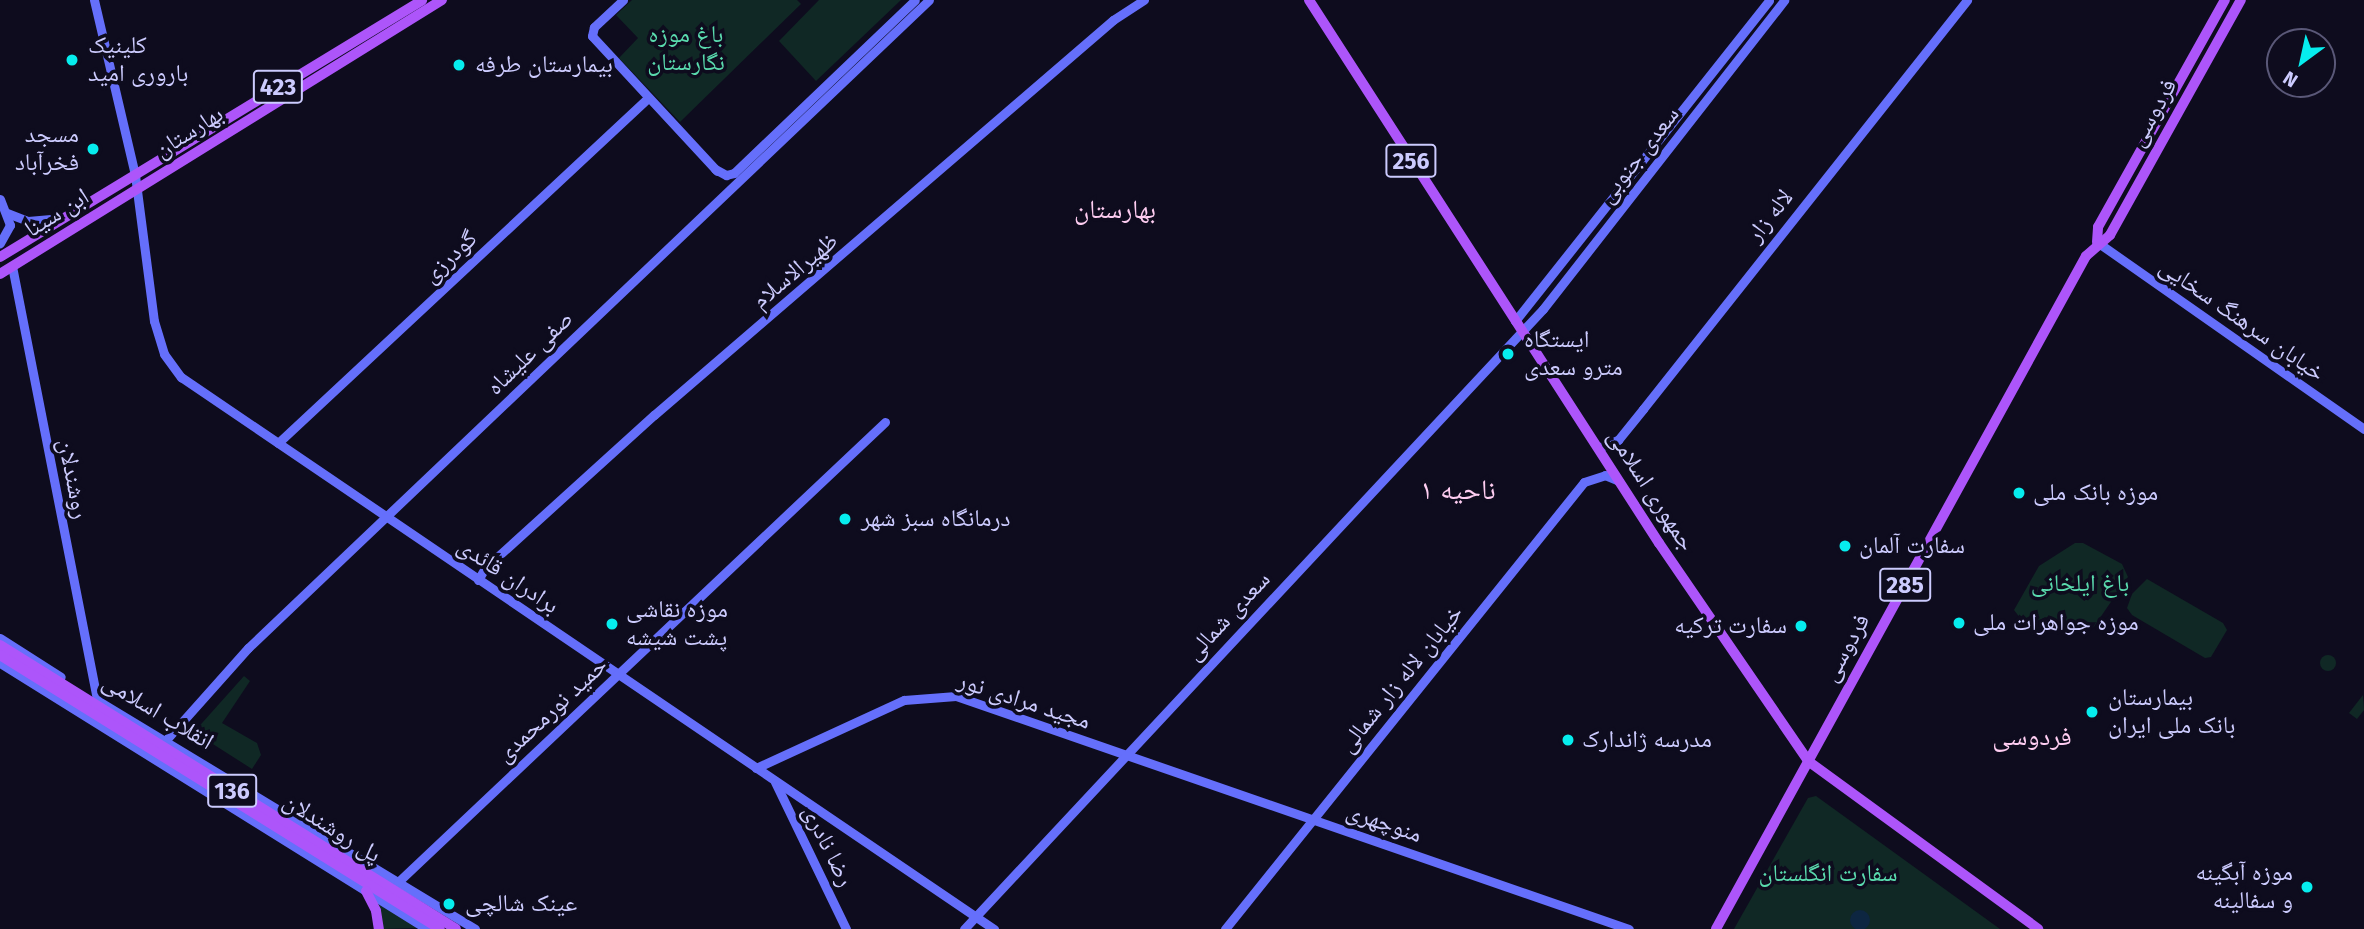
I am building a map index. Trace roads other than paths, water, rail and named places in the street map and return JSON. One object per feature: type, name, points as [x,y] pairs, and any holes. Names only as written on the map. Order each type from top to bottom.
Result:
[{"type":"main road","name":"برادران قائدی","points":[[94,0],[135,175],[155,321],[169,364],[181,377],[994,929]]},
{"type":"main road","name":"بهارستان","points":[[135,175],[422,0]]},
{"type":"main road","name":"بهارستان","points":[[136,190],[442,0]]},
{"type":"main road","points":[[623,0],[594,27],[592,36],[731,187]]},
{"type":"main road","points":[[715,169],[726,175],[734,173],[915,0]]},
{"type":"main road","name":"صفی علیشاه","points":[[165,741],[241,656],[929,0]]},
{"type":"main road","name":"ظهیرالاسلام","points":[[478,580],[485,568],[654,415],[1113,20],[1144,0]]},
{"type":"main road","name":"جمهوری اسلامی","points":[[1309,0],[1619,481],[1808,761],[2038,929]]},
{"type":"main road","name":"سعدی جنوبی","points":[[1517,325],[1769,0]]},
{"type":"main road","name":"سعدی جنوبی","points":[[1517,325],[1557,292],[1784,0]]},
{"type":"main road","name":"لاله زار","points":[[1598,448],[1618,440],[1967,0]]},
{"type":"main road","name":"فردوسی","points":[[1716,929],[2097,242],[2098,227],[2225,0]]},
{"type":"main road","name":"فردوسی","points":[[2097,242],[2110,235],[2241,0]]},
{"type":"main road","points":[[2182,74],[2194,82]]},
{"type":"main road","name":"گودرزی","points":[[278,443],[648,98]]},
{"type":"main road","points":[[2161,113],[2172,121]]},
{"type":"main road","points":[[2148,135],[2160,143]]},
{"type":"main road","name":"ابن سینا","points":[[0,257],[135,175]]},
{"type":"main road","name":"ابن سینا","points":[[0,274],[136,190]]},
{"type":"main road","points":[[0,199],[7,213],[9,232],[0,243]]},
{"type":"main road","points":[[7,213],[28,221],[64,218]]},
{"type":"main road","name":"خیابان سرهنگ سخایی","points":[[2097,242],[2364,429]]},
{"type":"main road","name":"روشندلان","points":[[12,266],[97,700],[99,724]]},
{"type":"main road","points":[[1548,284],[1557,292]]},
{"type":"main road","name":"سعدی شمالی","points":[[964,929],[1517,325]]},
{"type":"main road","name":"حمید نورمحمدی","points":[[398,882],[886,422]]},
{"type":"main road","name":"خیابان لاله زار شمالی","points":[[1225,929],[1584,482],[1605,475],[1619,481]]},
{"type":"main road","name":"انقلاب اسلامی","points":[[0,638],[121,715],[475,929]]},
{"type":"main road","name":"انقلاب اسلامی","points":[[3,654],[57,698],[430,929]]},
{"type":"main road","name":"پل روشندلان","points":[[3,654],[440,929]]},
{"type":"main road","name":"پل روشندلان","points":[[3,654],[456,929]]},
{"type":"main road","points":[[57,698],[67,700],[75,695],[66,681]]},
{"type":"main road","name":"مجید مرادی نور","points":[[757,768],[904,700],[940,694],[972,700],[1125,755]]},
{"type":"main road","points":[[108,730],[110,718],[121,715]]},
{"type":"main road","name":"منوچهری","points":[[1125,755],[1314,818],[1629,929]]},
{"type":"main road","points":[[188,780],[187,775],[200,762]]},
{"type":"main road","name":"رضا نادری","points":[[774,780],[846,929]]},
{"type":"main road","points":[[366,891],[376,911],[379,929]]},
{"type":"main road","points":[[430,929],[437,918],[435,904]]},
{"type":"water","points":[[1860,910],[1867,913],[1870,920],[1867,927],[1860,930],[1853,927],[1850,920],[1853,913]]},
{"type":"place","name":"کلینیک باروری امید","points":[[72,60]]},
{"type":"place","name":"بیمارستان طرفه","points":[[459,65]]},
{"type":"place","name":"مسجد فخرآباد","points":[[93,149]]},
{"type":"place","name":"ایستگاه مترو سعدی","points":[[1508,354]]},
{"type":"place","name":"موزه بانک ملی","points":[[2019,493]]},
{"type":"place","name":"درمانگاه سبز شهر","points":[[845,519]]},
{"type":"place","name":"سفارت آلمان","points":[[1845,546]]},
{"type":"place","name":"موزه جواهرات ملی","points":[[1959,623]]},
{"type":"place","name":"موزه نقاشی پشت شیشه","points":[[612,624]]},
{"type":"place","name":"سفارت ترکیه","points":[[1801,626]]},
{"type":"place","name":"بیمارستان بانک ملی ایران","points":[[2092,712]]},
{"type":"place","name":"مدرسه ژاندارک","points":[[1568,740]]},
{"type":"place","name":"موزه آبگینه و سفالینه","points":[[2307,887]]},
{"type":"place","name":"عينک شالچی","points":[[449,904]]},
{"type":"district","name":"بهارستان","points":[[1115,210]]},
{"type":"district","name":"ناحیه ۱","points":[[1458,490]]},
{"type":"district","name":"فردوسی","points":[[2032,737]]},
{"type":"park label","name":"باغ موزه نگارستان","points":[[686,49]]},
{"type":"park label","name":"باغ ایلخانی","points":[[2080,584]]},
{"type":"park label","name":"سفارت انگلستان","points":[[1828,874]]}]
